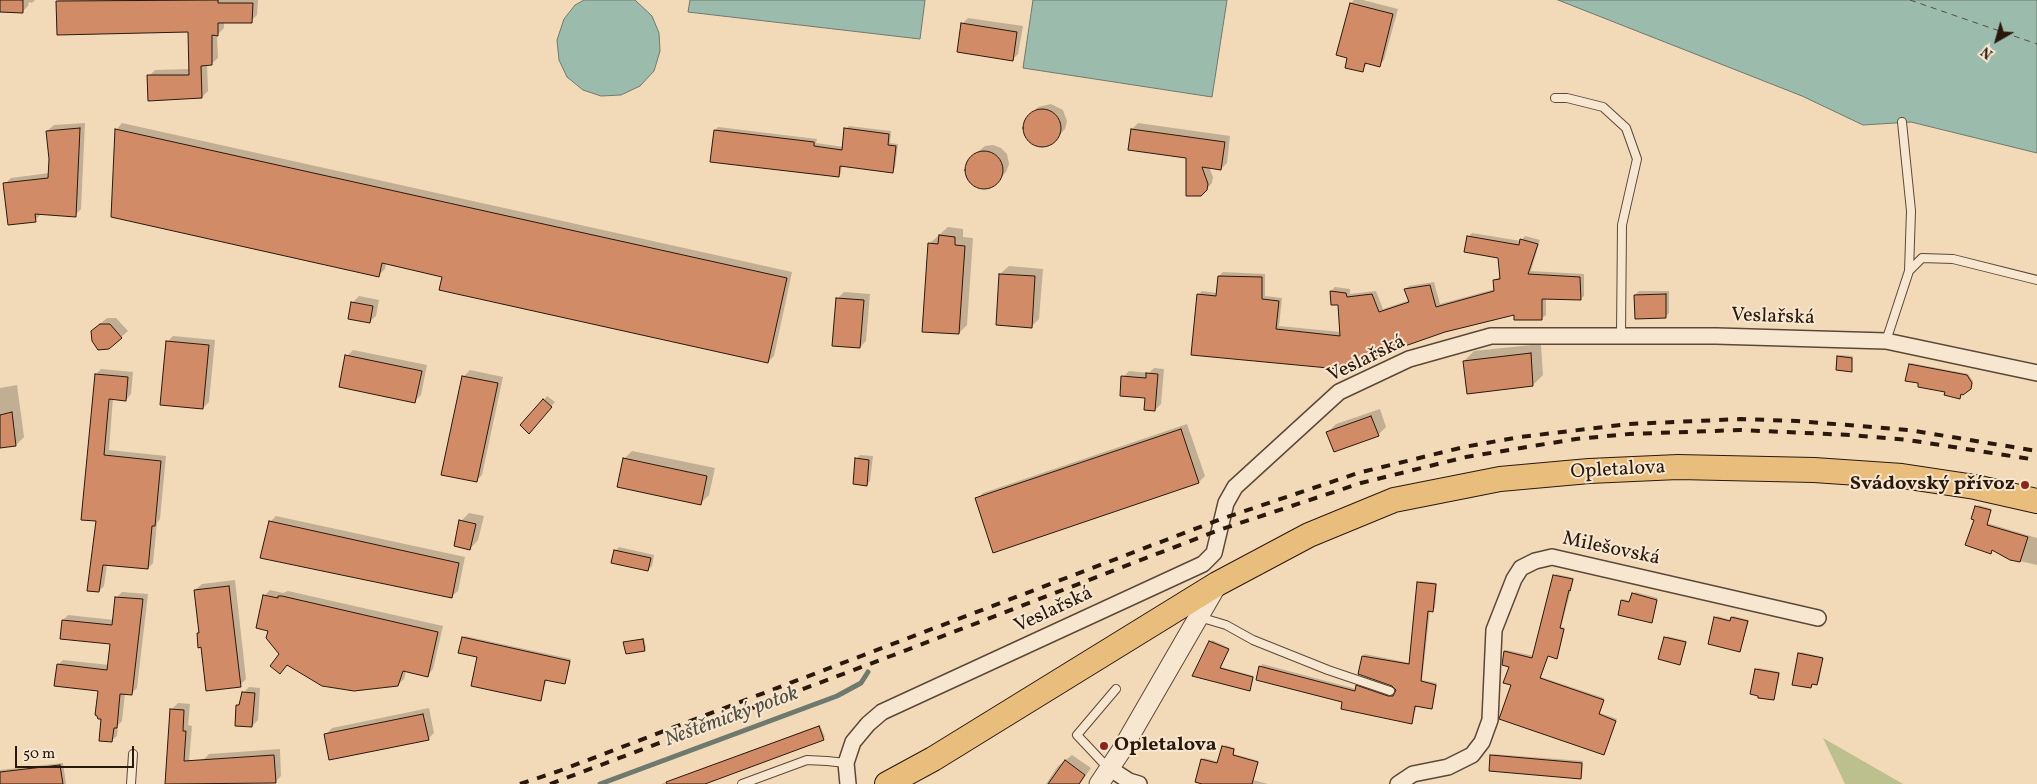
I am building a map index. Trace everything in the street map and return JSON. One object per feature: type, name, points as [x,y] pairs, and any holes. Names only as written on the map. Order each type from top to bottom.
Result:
[{"type":"main road","name":"Opletalova","points":[[892,782],[1050,688],[1217,584],[1309,535],[1394,500],[1500,479],[1589,471],[1678,467],[1814,470],[1902,476],[1975,487],[2037,501]]},
{"type":"street","name":"Veslařská","points":[[848,784],[846,764],[853,742],[868,724],[882,712],[1203,564],[1214,553],[1226,503],[1235,487],[1339,392],[1409,359],[1491,336],[1621,334],[1886,341],[2037,374]]},
{"type":"street","name":"Milešovská","points":[[1398,784],[1413,774],[1448,767],[1472,755],[1482,742],[1490,720],[1494,630],[1514,579],[1521,568],[1535,560],[1552,557],[1818,618]]},
{"type":"street","points":[[1139,784],[1104,776],[1217,584]]},
{"type":"lane","points":[[1555,98],[1567,98],[1604,107],[1626,128],[1637,159],[1622,226],[1621,334]]},
{"type":"lane","points":[[1886,341],[1909,271],[1911,211],[1902,122]]},
{"type":"lane","points":[[1909,271],[1922,258],[1953,259],[2037,280]]},
{"type":"lane","points":[[1198,617],[1226,625],[1253,640],[1328,670],[1390,691]]},
{"type":"lane","points":[[1104,776],[1077,735],[1116,689]]},
{"type":"lane","points":[[131,784],[133,754]]},
{"type":"lane","points":[[742,784],[807,760],[828,760],[846,764]]},
{"type":"green space","points":[[1823,738],[1903,784],[1845,784]]},
{"type":"shaded area","points":[[584,0],[635,0],[652,16],[659,33],[660,51],[654,71],[640,86],[621,95],[601,96],[583,90],[567,77],[559,60],[557,40],[564,19],[575,5]]},
{"type":"shaded area","points":[[690,0],[925,0],[920,39],[688,12]]},
{"type":"shaded area","points":[[1033,0],[1227,0],[1212,97],[1023,68]]},
{"type":"shaded area","points":[[1558,0],[2037,0],[2037,153],[1911,122],[1863,125],[1802,96]]},
{"type":"building","points":[[0,0],[23,0],[23,13],[0,12]]},
{"type":"building","points":[[218,0],[218,3],[253,3],[252,23],[218,23],[218,36],[212,35],[212,65],[201,66],[202,98],[148,101],[147,75],[189,75],[188,32],[57,35],[56,1]]},
{"type":"building","points":[[1350,3],[1393,14],[1380,67],[1365,63],[1363,72],[1345,68],[1347,58],[1336,55]]},
{"type":"building","points":[[961,23],[1017,32],[1013,61],[957,52]]},
{"type":"building","points":[[1042,109],[1055,115],[1061,128],[1055,141],[1042,147],[1029,141],[1023,128],[1029,115]]},
{"type":"building","points":[[80,128],[76,217],[35,214],[36,222],[8,225],[3,183],[48,178],[49,159],[46,131]]},
{"type":"building","points":[[844,128],[889,134],[888,145],[896,146],[893,173],[840,166],[839,177],[710,162],[714,130],[814,142],[814,146],[842,150]]},
{"type":"building","points":[[115,129],[787,278],[768,363],[439,290],[442,277],[382,263],[379,277],[111,217]]},
{"type":"building","points":[[1131,129],[1225,142],[1221,170],[1202,167],[1208,184],[1207,190],[1201,196],[1186,196],[1186,158],[1128,150]]},
{"type":"building","points":[[984,151],[997,157],[1003,170],[997,183],[984,189],[971,183],[965,170],[971,157]]},
{"type":"building","points":[[939,235],[955,237],[955,245],[965,246],[959,334],[922,332],[928,243],[938,244]]},
{"type":"building","points":[[1467,236],[1519,245],[1520,239],[1538,244],[1528,274],[1580,277],[1581,300],[1542,299],[1542,320],[1514,320],[1514,315],[1445,332],[1339,369],[1191,355],[1197,294],[1216,296],[1218,276],[1262,277],[1262,299],[1279,301],[1276,329],[1340,336],[1338,305],[1331,305],[1330,291],[1346,293],[1347,297],[1372,294],[1379,312],[1409,302],[1404,289],[1430,285],[1436,307],[1494,291],[1493,280],[1500,279],[1498,258],[1464,252]]},
{"type":"building","points":[[999,274],[1035,276],[1032,328],[996,325]]},
{"type":"building","points":[[1666,294],[1666,318],[1635,319],[1634,295]]},
{"type":"building","points":[[836,298],[864,300],[860,348],[832,346]]},
{"type":"building","points":[[351,302],[373,306],[370,323],[348,319]]},
{"type":"building","points":[[100,324],[110,324],[122,338],[109,349],[98,350],[92,341],[91,331]]},
{"type":"building","points":[[166,341],[209,345],[203,409],[160,405]]},
{"type":"building","points":[[1531,353],[1533,386],[1467,394],[1463,361]]},
{"type":"building","points":[[345,355],[422,371],[415,403],[339,387]]},
{"type":"building","points":[[1837,356],[1852,358],[1852,372],[1836,370]]},
{"type":"building","points":[[1909,364],[1967,375],[1972,383],[1971,389],[1963,395],[1961,394],[1960,399],[1944,395],[1945,392],[1918,387],[1918,383],[1905,381]]},
{"type":"building","points":[[1146,373],[1158,374],[1155,411],[1144,410],[1145,398],[1120,396],[1121,376],[1146,378]]},
{"type":"building","points":[[95,374],[128,377],[126,401],[109,399],[104,455],[161,461],[155,526],[152,526],[148,569],[103,565],[99,592],[87,591],[96,521],[81,520]]},
{"type":"building","points":[[462,376],[498,383],[477,482],[441,475]]},
{"type":"building","points":[[543,399],[552,407],[529,434],[520,425]]},
{"type":"building","points":[[12,412],[16,446],[0,448],[0,415]]},
{"type":"building","points":[[1371,416],[1379,436],[1334,452],[1326,432]]},
{"type":"building","points":[[1181,429],[1199,483],[993,553],[975,498]]},
{"type":"building","points":[[623,458],[707,476],[701,505],[617,487]]},
{"type":"building","points":[[855,458],[869,460],[867,486],[853,484]]},
{"type":"building","points":[[1975,506],[1991,510],[1987,525],[2028,537],[2020,562],[2010,560],[1992,550],[1991,554],[1965,545],[1974,520],[1971,519]]},
{"type":"building","points":[[459,520],[476,524],[470,550],[454,546]]},
{"type":"building","points":[[269,521],[459,563],[452,598],[260,558]]},
{"type":"building","points":[[614,550],[651,558],[648,571],[611,563]]},
{"type":"building","points":[[1553,575],[1573,579],[1560,628],[1564,629],[1557,659],[1548,656],[1540,678],[1604,700],[1599,714],[1616,721],[1604,755],[1499,719],[1511,685],[1503,683],[1509,667],[1502,665],[1504,651],[1532,658]]},
{"type":"building","points":[[1417,582],[1436,584],[1433,612],[1428,611],[1421,681],[1436,685],[1432,709],[1415,706],[1412,724],[1341,709],[1342,702],[1256,680],[1259,666],[1355,691],[1356,685],[1393,696],[1396,690],[1392,686],[1358,674],[1362,656],[1409,664]]},
{"type":"building","points":[[229,586],[241,687],[206,691],[201,647],[198,648],[197,633],[199,633],[194,590]]},
{"type":"building","points":[[1632,593],[1657,600],[1652,623],[1618,615],[1621,600],[1629,602]]},
{"type":"building","points":[[263,595],[278,598],[278,596],[282,596],[438,632],[428,677],[403,671],[398,686],[354,691],[322,686],[287,665],[280,674],[270,666],[279,654],[266,638],[268,631],[256,628]]},
{"type":"building","points":[[115,597],[143,599],[132,695],[120,694],[117,728],[114,728],[112,742],[99,741],[101,719],[98,719],[95,715],[98,691],[54,686],[57,664],[107,670],[110,644],[60,639],[62,620],[112,625]]},
{"type":"building","points":[[1714,617],[1730,621],[1731,617],[1748,621],[1740,652],[1708,644]]},
{"type":"building","points":[[462,637],[570,661],[565,684],[545,680],[541,701],[471,686],[477,657],[458,653]]},
{"type":"building","points":[[1664,637],[1686,642],[1680,665],[1658,659]]},
{"type":"building","points":[[643,639],[645,651],[626,654],[623,642]]},
{"type":"building","points":[[1209,641],[1229,649],[1220,668],[1253,677],[1250,691],[1192,676]]},
{"type":"building","points":[[1798,653],[1823,658],[1817,685],[1812,684],[1811,688],[1792,685]]},
{"type":"building","points":[[1755,669],[1779,673],[1774,700],[1758,698],[1758,696],[1750,694]]},
{"type":"building","points":[[242,692],[255,693],[252,727],[235,726],[236,705],[239,705]]},
{"type":"building","points":[[170,709],[184,710],[183,731],[186,731],[184,761],[274,755],[276,783],[165,784]]},
{"type":"building","points":[[423,714],[429,740],[329,760],[324,734]]},
{"type":"building","points":[[819,726],[824,740],[705,784],[667,784],[666,782]]},
{"type":"building","points":[[1222,746],[1234,749],[1233,755],[1258,762],[1252,784],[1202,784],[1195,782],[1201,759],[1217,763]]},
{"type":"building","points":[[1490,755],[1582,763],[1581,779],[1489,771]]},
{"type":"building","points":[[1065,760],[1085,775],[1079,784],[1048,784]]},
{"type":"building","points":[[60,765],[63,784],[0,784],[0,772]]},
{"type":"waterway","name":"Neštěmický potok","points":[[600,784],[837,696],[861,683],[868,672]]},
{"type":"ferry route","points":[[1910,0],[2037,44]]},
{"type":"railway","points":[[520,784],[559,771],[1221,519],[1358,473],[1464,447],[1520,437],[1629,424],[1741,419],[1797,421],[1909,430],[2037,451]]},
{"type":"railway","points":[[550,784],[1219,530],[1361,483],[1466,457],[1576,439],[1629,434],[1740,430],[1851,435],[1908,440],[2037,460]]},
{"type":"place","name":"Svádovský přívoz","points":[[2025,485]]},
{"type":"place","name":"Opletalova","points":[[1104,746]]}]
